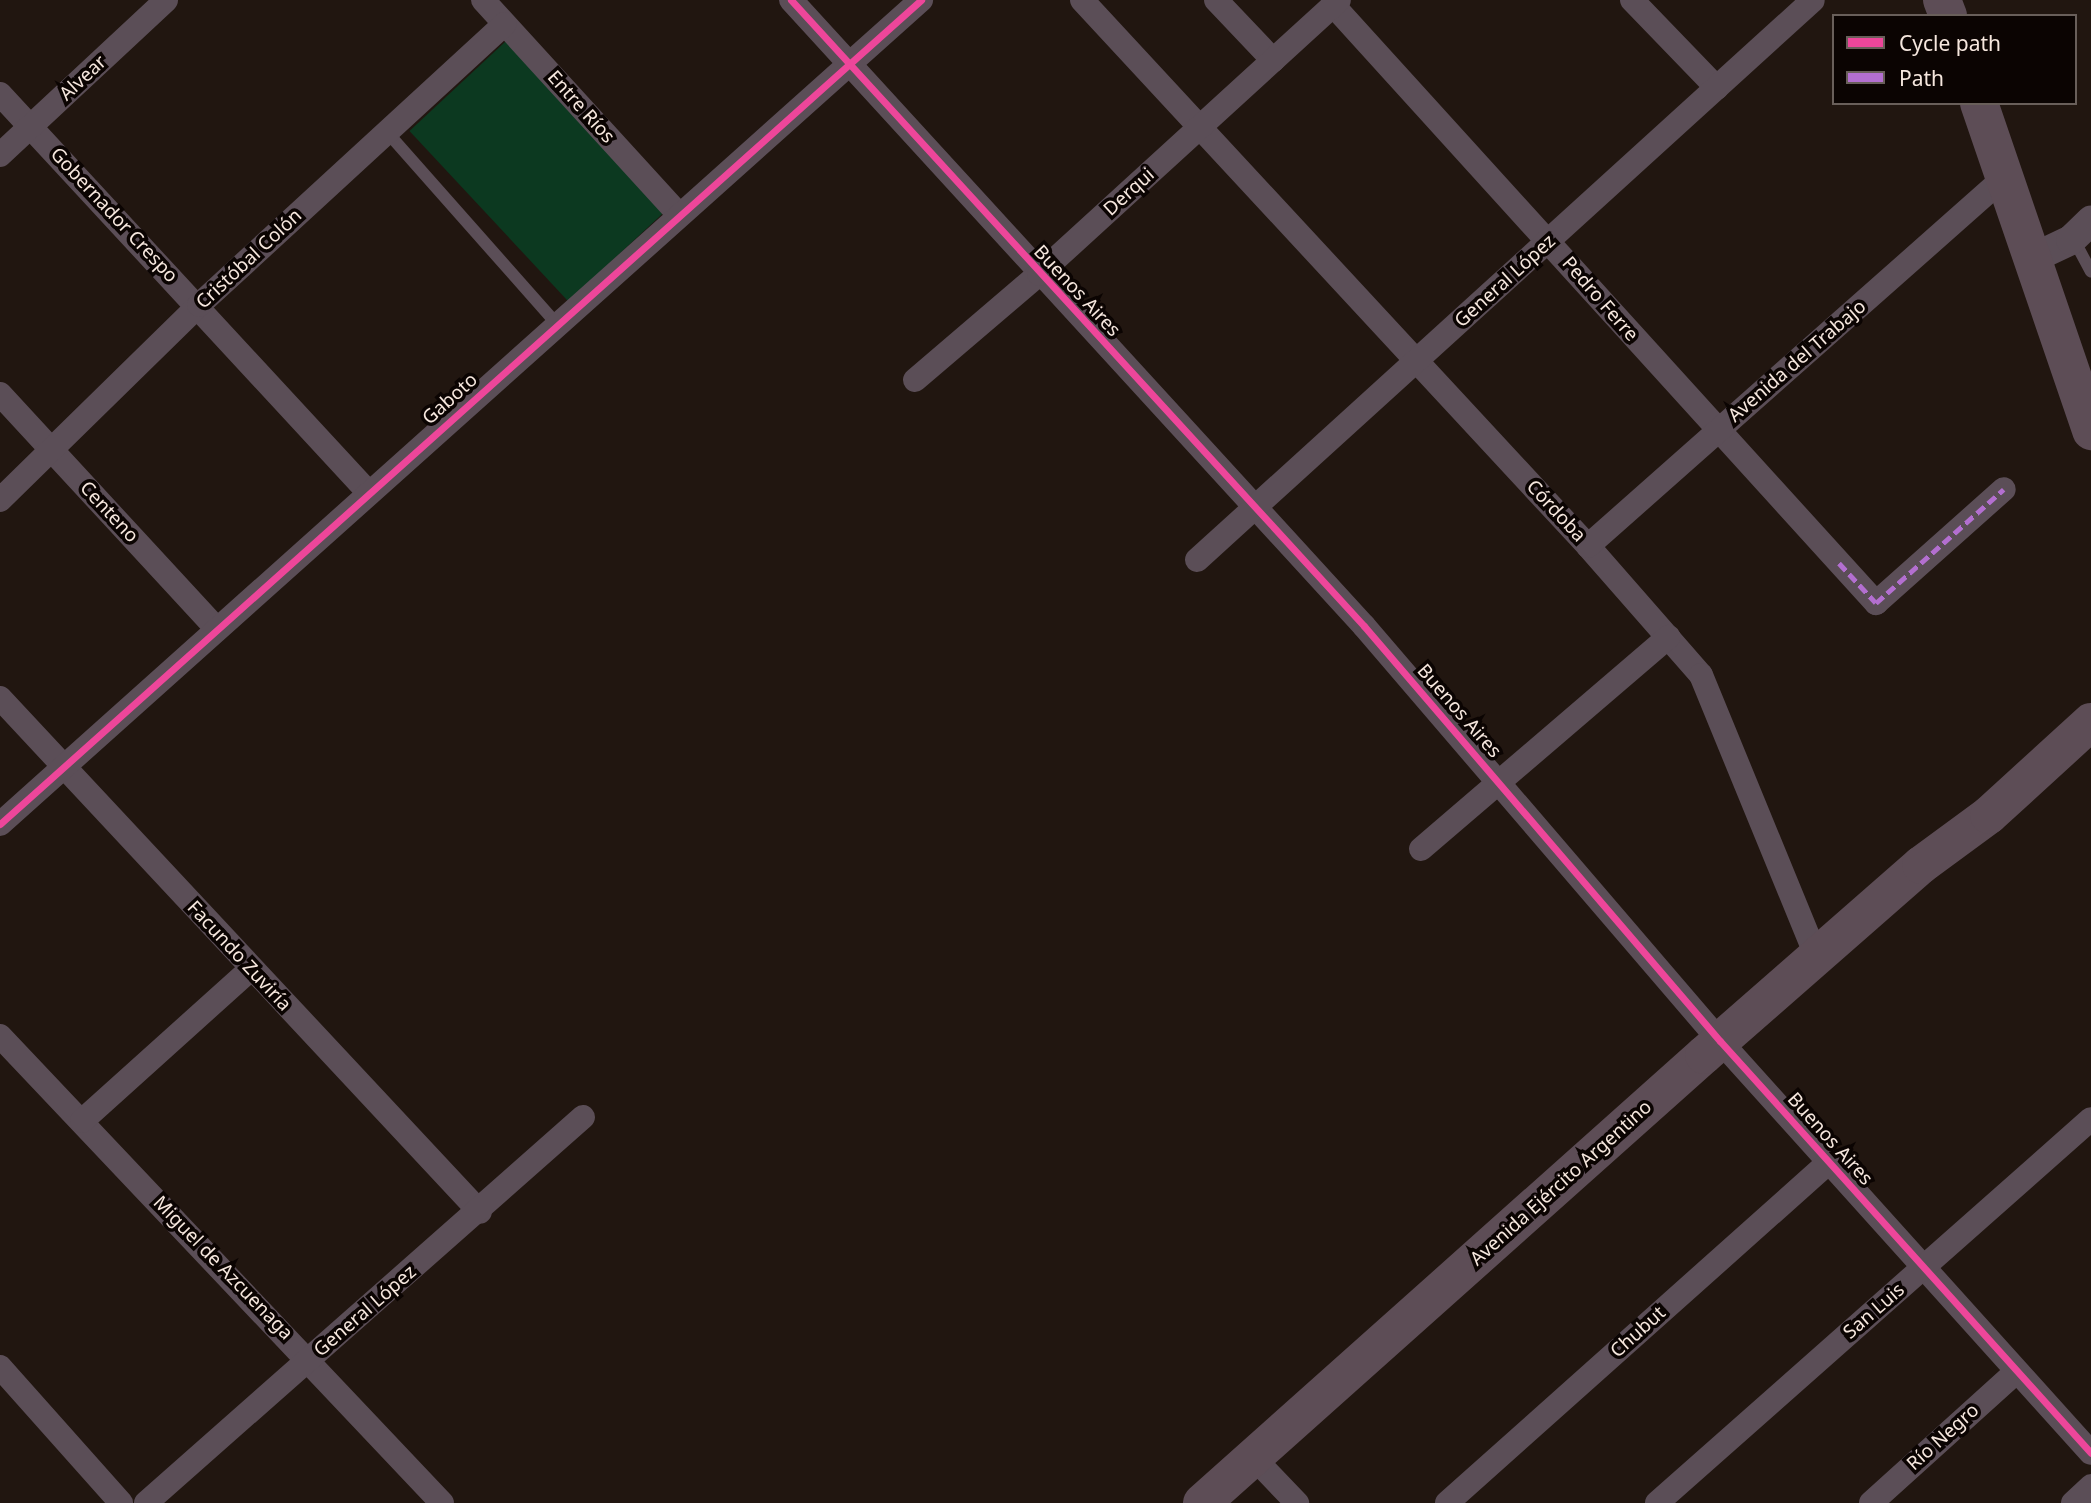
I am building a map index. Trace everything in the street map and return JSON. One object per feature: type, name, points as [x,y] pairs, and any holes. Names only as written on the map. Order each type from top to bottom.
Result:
[{"type":"main road","points":[[1980,105],[2089,416]]},
{"type":"main road","name":"Avenida Ejército Argentino","points":[[1202,1503],[1921,865],[2091,696]]},
{"type":"main road","name":"Avenida Ejército Argentino","points":[[1921,865],[1989,815],[2091,722]]},
{"type":"street","name":"Alvear","points":[[0,155],[166,0]]},
{"type":"street","name":"Entre Ríos","points":[[483,0],[679,215]]},
{"type":"street","name":"Buenos Aires","points":[[791,0],[1039,274],[1256,506],[1500,783],[1720,1041],[2091,1453]]},
{"type":"street","name":"Gaboto","points":[[0,824],[921,0]]},
{"type":"street","name":"Córdoba","points":[[1082,0],[1198,129],[1588,546],[1708,687],[1817,958]]},
{"type":"street","points":[[1216,0],[1273,60]]},
{"type":"street","points":[[1632,0],[1717,88]]},
{"type":"street","name":"General López","points":[[1197,560],[1813,0]]},
{"type":"street","name":"Derqui","points":[[915,380],[1039,274],[1336,2]]},
{"type":"street","name":"Pedro Ferre","points":[[1336,2],[1717,432],[1876,604],[2004,489]]},
{"type":"street","name":"Cristóbal Colón","points":[[0,500],[199,305],[505,24]]},
{"type":"street","name":"Gobernador Crespo","points":[[0,94],[199,305],[369,493]]},
{"type":"street","name":"Avenida del Trabajo","points":[[1588,546],[2006,177]]},
{"type":"street","points":[[2033,258],[2082,229]]},
{"type":"street","name":"Centeno","points":[[0,394],[217,629]]},
{"type":"street","points":[[1421,849],[1668,637]]},
{"type":"street","name":"Facundo Zuviría","points":[[0,698],[62,768],[481,1212]]},
{"type":"street","points":[[82,1121],[251,969]]},
{"type":"street","name":"Miguel de Azcuenaga","points":[[0,1036],[310,1359],[442,1503]]},
{"type":"street","name":"General López","points":[[146,1503],[481,1212],[583,1117]]},
{"type":"street","name":"San Luis","points":[[1657,1503],[2091,1119]]},
{"type":"street","name":"Chubut","points":[[1447,1503],[1829,1162]]},
{"type":"street","points":[[0,1367],[121,1503]]},
{"type":"street","name":"Río Negro","points":[[1871,1503],[2016,1372]]},
{"type":"street","points":[[1253,1457],[1297,1503]]},
{"type":"street","points":[[2073,1503],[2091,1486]]},
{"type":"lane","points":[[387,132],[557,324]]},
{"type":"lane","points":[[2082,229],[2091,272]]},
{"type":"green space","points":[[506,41],[665,211],[568,301],[409,131]]},
{"type":"marked path","points":[[1839,563],[1876,603],[2004,489]]},
{"type":"cycle path","points":[[791,0],[1364,626],[1720,1041],[2091,1453]]},
{"type":"cycle path","points":[[0,824],[921,0]]}]
